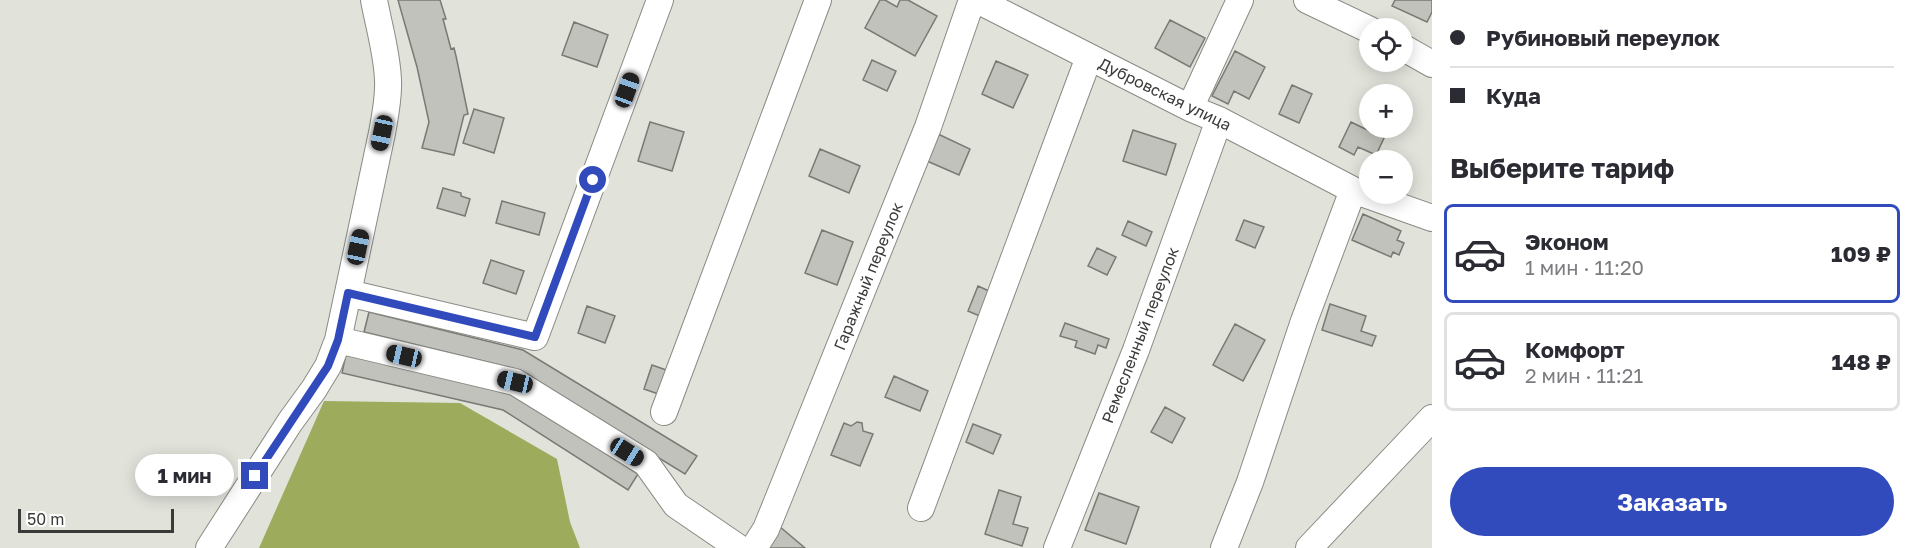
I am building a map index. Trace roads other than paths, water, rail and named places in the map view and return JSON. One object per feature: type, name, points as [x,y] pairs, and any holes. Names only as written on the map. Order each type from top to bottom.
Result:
[{"type":"street","points":[[209,548],[290,422],[314,389],[328,366],[338,340],[386,107],[388,83],[386,57],[374,0]]},
{"type":"street","points":[[348,293],[535,337],[660,0]]},
{"type":"street","points":[[664,412],[818,0]]},
{"type":"street","name":"Дубровская улица","points":[[975,0],[1219,120],[1353,190],[1432,218]]},
{"type":"street","name":"Гаражный переулок","points":[[754,548],[766,529],[779,497],[919,149],[975,0]]},
{"type":"street","points":[[1191,108],[1240,0]]},
{"type":"street","points":[[1307,0],[1359,25]]},
{"type":"street","points":[[1413,53],[1432,64]]},
{"type":"street","points":[[921,508],[1089,57]]},
{"type":"street","name":"Ремесленный переулок","points":[[1057,548],[1136,350],[1219,120]]},
{"type":"street","points":[[1224,548],[1250,482],[1304,321],[1353,190]]},
{"type":"street","points":[[338,340],[515,382],[646,463],[676,505],[740,548]]},
{"type":"street","points":[[1309,548],[1432,418]]}]
